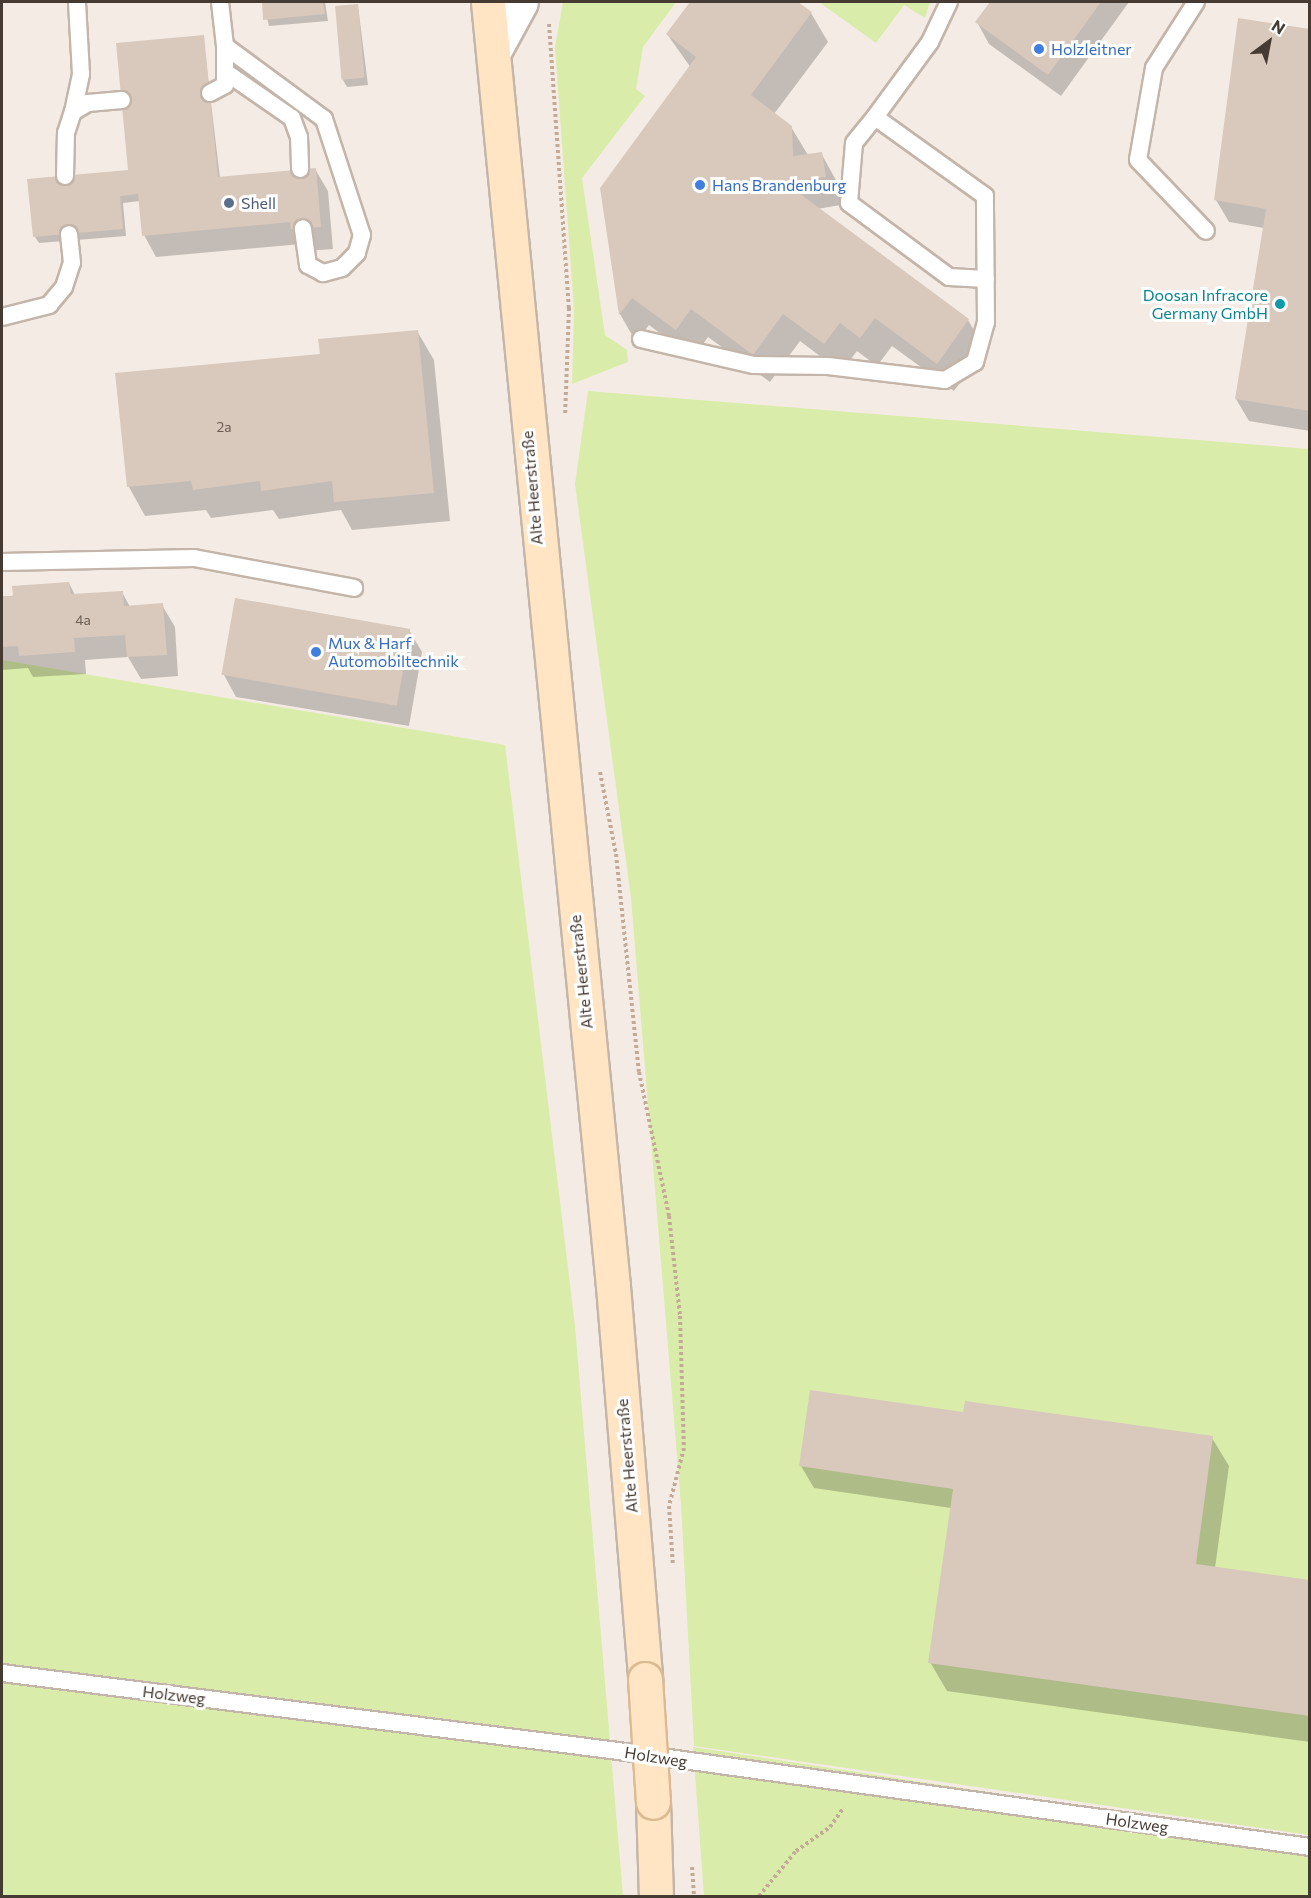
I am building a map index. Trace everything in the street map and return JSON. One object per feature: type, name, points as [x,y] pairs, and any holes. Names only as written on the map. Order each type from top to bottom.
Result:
[{"type":"street","name":"Alte Heerstraße","points":[[488,2],[496,48],[530,474],[613,1286],[645,1679],[656,1896]]},
{"type":"street","points":[[496,48],[521,2]]},
{"type":"lane","points":[[65,176],[66,133],[81,74],[77,2]]},
{"type":"lane","points":[[210,93],[225,85],[227,73],[220,2]]},
{"type":"lane","points":[[949,2],[930,42],[854,143],[849,203],[949,277],[986,279]]},
{"type":"lane","points":[[1196,2],[1154,68],[1138,160],[1206,231]]},
{"type":"lane","points":[[225,46],[324,119],[362,235],[357,253],[342,268],[323,273],[308,265],[303,228]]},
{"type":"lane","points":[[227,73],[292,118],[299,137],[300,169]]},
{"type":"lane","points":[[73,112],[88,103],[122,100]]},
{"type":"lane","points":[[641,339],[754,365],[828,366],[945,380],[962,375],[984,344],[985,196],[875,117]]},
{"type":"lane","points":[[2,317],[49,305],[64,288],[72,263],[69,234]]},
{"type":"lane","points":[[2,562],[194,558],[354,588]]},
{"type":"lane","name":"Holzweg","points":[[2,1673],[1310,1847]]},
{"type":"path","points":[[552,11],[548,46],[568,308],[565,420]]},
{"type":"path","points":[[598,762],[616,854],[639,1072],[669,1216],[680,1316],[684,1448],[669,1506],[674,1577]]},
{"type":"path","points":[[759,1896],[796,1851],[830,1827],[855,1785]]},
{"type":"green space","points":[[563,2],[676,2],[643,47],[636,89],[645,96],[582,178],[605,335],[627,350],[628,362],[572,384],[574,310],[555,47]]},
{"type":"green space","points":[[819,2],[930,2],[925,18],[904,5],[876,43]]},
{"type":"green space","points":[[588,391],[1309,449],[1309,1835],[694,1746],[681,1505],[631,898],[575,484]]},
{"type":"green space","points":[[2,660],[505,745],[575,1326],[623,1896],[2,1896]]},
{"type":"green space","points":[[693,1747],[1309,1841],[1309,1896],[704,1896]]},
{"type":"building","points":[[262,2],[323,2],[325,14],[263,20]]},
{"type":"building","name":"Hans Brandenburg","points":[[690,2],[798,2],[812,12],[751,95],[792,126],[793,156],[822,152],[826,177],[797,181],[799,193],[969,319],[937,364],[875,318],[860,338],[840,323],[824,344],[783,314],[753,355],[691,309],[676,330],[632,298],[619,315],[600,188],[696,57],[666,34]]},
{"type":"building","name":"Holzleitner","points":[[990,2],[1101,2],[1048,75],[975,22]]},
{"type":"building","points":[[358,4],[364,78],[342,80],[335,6]]},
{"type":"building","name":"Doosan Infracore Germany GmbH","points":[[1238,18],[1310,29],[1310,411],[1235,399],[1266,209],[1214,200]]},
{"type":"building","points":[[204,35],[218,177],[316,168],[321,227],[291,229],[290,222],[142,236],[138,194],[120,196],[123,229],[33,237],[27,179],[128,170],[116,43]]},
{"type":"building","points":[[418,330],[434,493],[334,502],[332,481],[261,491],[260,481],[193,490],[191,481],[127,487],[115,373],[320,354],[318,339]]},
{"type":"building","points":[[69,582],[71,594],[123,591],[124,606],[163,603],[167,655],[127,657],[125,635],[74,638],[75,652],[19,656],[18,646],[2,647],[2,596],[13,596],[12,586]]},
{"type":"building","name":"Mux & Harf Automobiltechnik","points":[[235,598],[410,629],[397,706],[221,675]]},
{"type":"building","points":[[810,1390],[963,1412],[965,1401],[1213,1436],[1196,1564],[1310,1580],[1310,1716],[928,1663],[953,1489],[799,1466]]},
{"type":"place","name":"Holzleitner","points":[[1039,49]]},
{"type":"place","name":"Hans Brandenburg","points":[[700,185]]},
{"type":"place","name":"Shell","points":[[229,203]]},
{"type":"place","name":"Doosan Infracore Germany GmbH","points":[[1280,304]]},
{"type":"place","name":"Mux & Harf Automobiltechnik","points":[[316,652]]}]
